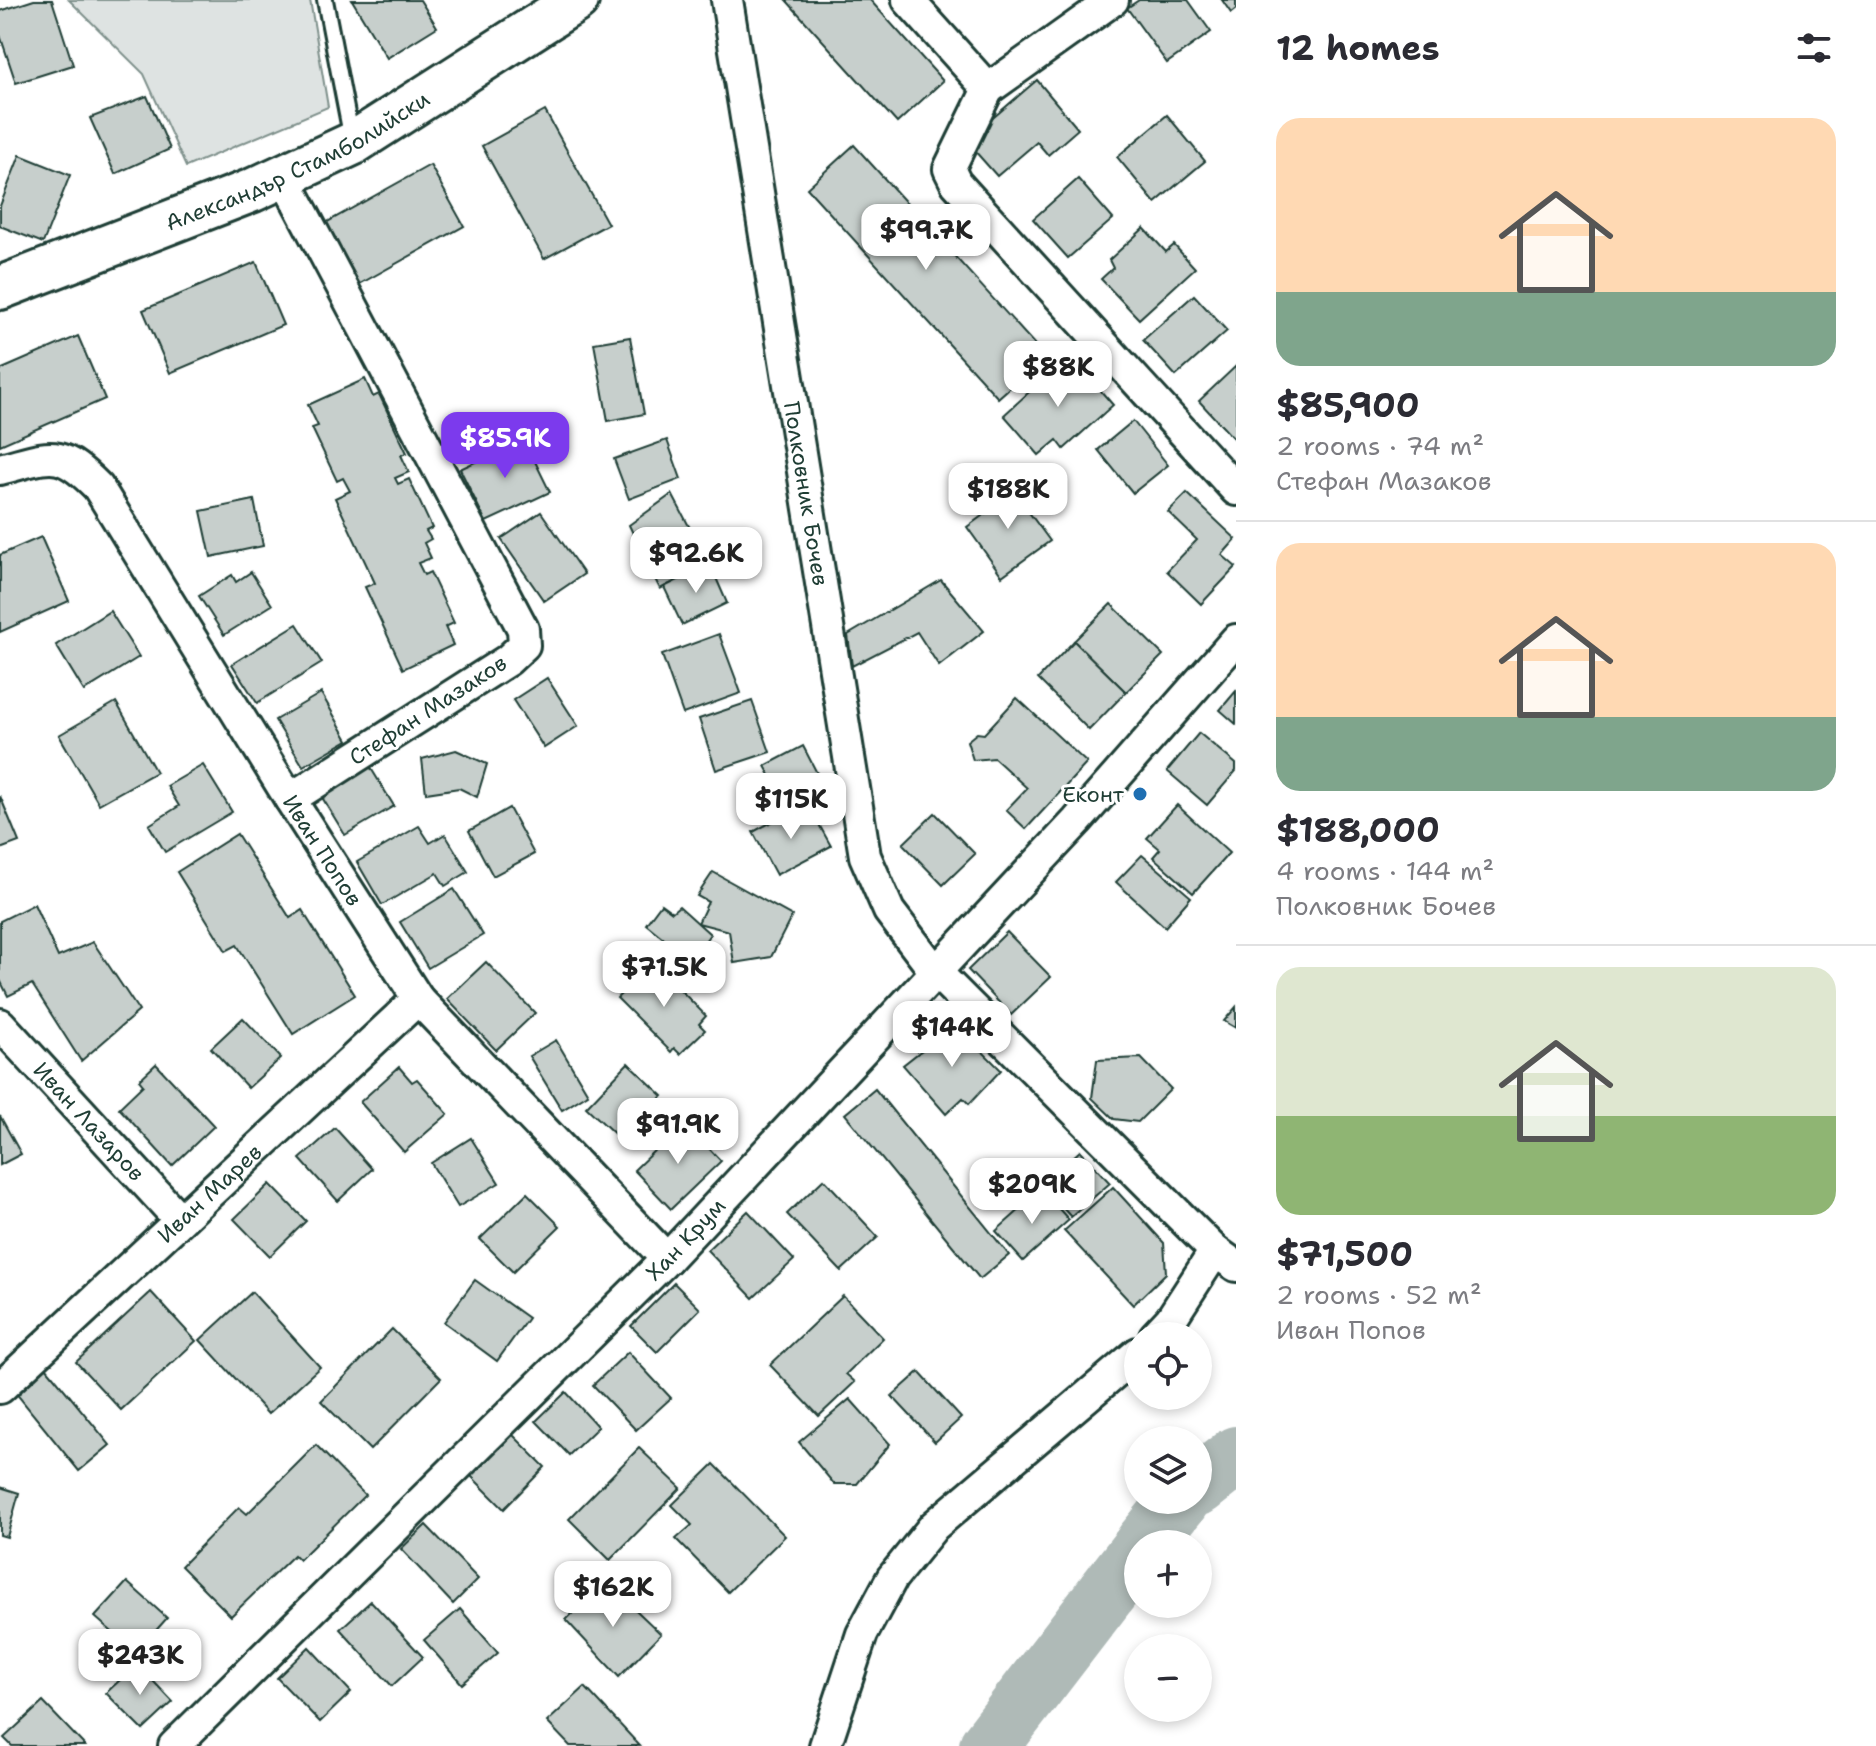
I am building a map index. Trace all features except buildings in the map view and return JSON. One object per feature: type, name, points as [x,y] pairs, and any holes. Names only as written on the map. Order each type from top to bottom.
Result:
[{"type":"street","name":"Александър Стамболийски","points":[[0,288],[284,177],[352,144],[577,0]]},
{"type":"street","name":"Полковник Бочев","points":[[727,0],[865,856],[889,911],[934,970],[1226,1258]]},
{"type":"street","points":[[908,0],[988,89]]},
{"type":"street","points":[[1113,0],[988,89],[949,169],[956,183],[1236,490]]},
{"type":"street","name":"Стефан Мазаков","points":[[284,177],[523,629],[524,645],[508,660],[290,799]]},
{"type":"street","name":"Иван Попов","points":[[0,469],[53,456],[73,463],[98,487],[290,799],[418,999],[667,1259]]},
{"type":"street","name":"Хан Крум","points":[[174,1746],[667,1259],[934,970],[1077,821],[1236,640]]},
{"type":"street","name":"Иван Марев","points":[[0,1388],[418,999]]},
{"type":"street","name":"Иван Лазаров","points":[[0,1024],[179,1219]]},
{"type":"street","points":[[1168,1322],[1226,1258]]},
{"type":"street","points":[[825,1746],[862,1634],[892,1578],[934,1526],[1124,1365]]},
{"type":"lane","points":[[325,0],[352,144]]},
{"type":"shaded area","points":[[69,0],[310,0],[328,107],[186,167],[144,74]]},
{"type":"waterway","points":[[1212,1475],[1236,1456]]},
{"type":"waterway","points":[[1155,1530],[1169,1514]]},
{"type":"waterway","points":[[989,1746],[1124,1570]]},
{"type":"place","name":"Еконт","points":[[1140,794]]}]
